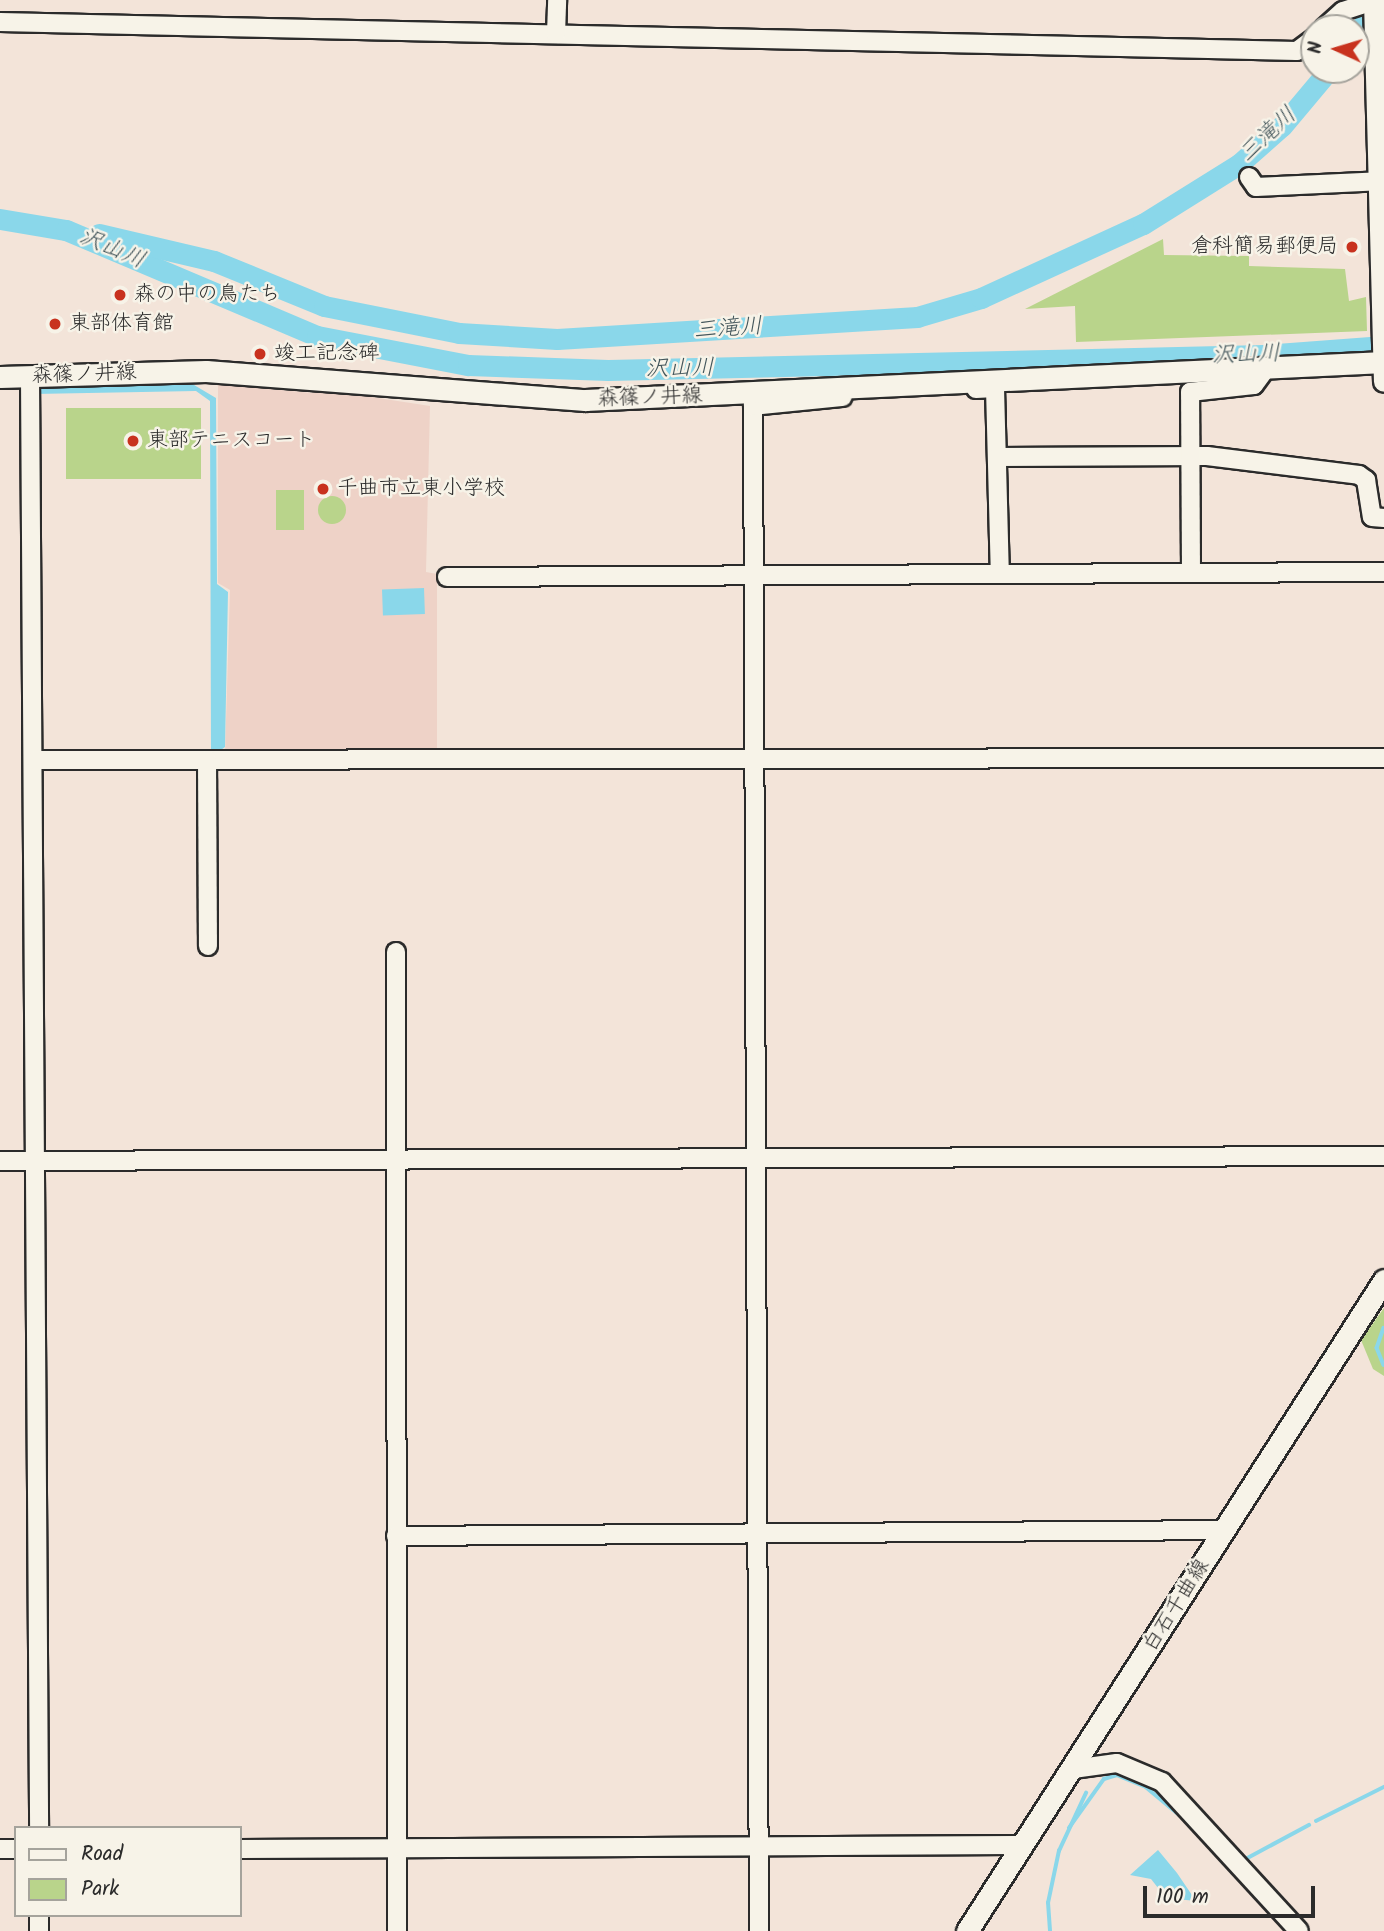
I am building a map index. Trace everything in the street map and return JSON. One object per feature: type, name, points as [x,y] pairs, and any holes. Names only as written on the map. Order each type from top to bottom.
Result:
[{"type":"main road","points":[[1376,9],[1382,366]]},
{"type":"main road","name":"森篠ノ井線","points":[[0,377],[206,370],[544,400],[753,400],[935,379],[1382,366]]},
{"type":"main road","name":"白石千曲線","points":[[967,1931],[1384,1286]]},
{"type":"street","points":[[556,34],[557,0]]},
{"type":"street","points":[[1340,14],[1343,11],[1376,9]]},
{"type":"street","points":[[0,22],[1297,51],[1300,49]]},
{"type":"street","points":[[1249,177],[1256,187],[1381,183]]},
{"type":"street","points":[[1192,572],[1190,392],[1254,385],[1265,370]]},
{"type":"street","points":[[30,377],[36,760],[40,1826]]},
{"type":"street","points":[[759,1931],[753,400],[995,388],[1000,574]]},
{"type":"street","points":[[997,457],[1191,458],[1359,475],[1366,480],[1371,517],[1384,518]]},
{"type":"street","points":[[447,577],[1384,572]]},
{"type":"street","points":[[36,760],[1384,758]]},
{"type":"street","points":[[207,760],[208,946]]},
{"type":"street","points":[[396,952],[397,1931]]},
{"type":"street","points":[[0,1161],[1384,1156]]},
{"type":"street","points":[[396,1536],[1226,1530]]},
{"type":"street","points":[[1073,1769],[1117,1763],[1162,1782],[1299,1931]]},
{"type":"street","points":[[242,1849],[1022,1845]]},
{"type":"shaded area","name":"千曲市立東小学校","points":[[218,384],[312,393],[313,388],[430,406],[426,572],[437,574],[437,751],[225,755],[230,590],[218,583]]},
{"type":"green space","points":[[1163,239],[1164,255],[1249,256],[1249,266],[1345,269],[1349,301],[1366,297],[1367,331],[1076,342],[1075,306],[1025,309]]},
{"type":"green space","name":"東部テニスコート","points":[[66,408],[201,408],[201,479],[66,479]]},
{"type":"green space","points":[[276,490],[304,490],[304,530],[276,530]]},
{"type":"green space","points":[[332,496],[342,500],[346,510],[342,520],[332,524],[322,520],[318,510],[322,500]]},
{"type":"green space","points":[[1384,1308],[1384,1376],[1373,1369],[1361,1340]]},
{"type":"water","points":[[189,382],[216,398],[217,584],[228,592],[225,747],[211,757],[210,401],[196,391],[34,394],[45,386]]},
{"type":"water","points":[[424,588],[425,614],[383,615],[382,589]]},
{"type":"water","points":[[1158,1850],[1196,1901],[1166,1898],[1151,1879],[1130,1875]]},
{"type":"waterway","name":"三滝川","points":[[1370,15],[1379,2]]},
{"type":"waterway","name":"三滝川","points":[[99,234],[214,261],[324,306],[459,333],[557,339],[917,317],[981,298],[1143,224],[1239,164],[1282,126],[1317,84]]},
{"type":"waterway","name":"沢山川","points":[[0,219],[66,230],[317,336],[468,365],[608,370],[1264,355],[1384,346]]},
{"type":"waterway","points":[[1384,1328],[1377,1348],[1384,1365]]},
{"type":"waterway","points":[[1069,1828],[1104,1779],[1117,1775],[1146,1787],[1187,1821]]},
{"type":"waterway","points":[[1316,1821],[1384,1787]]},
{"type":"waterway","points":[[1050,1931],[1048,1903],[1059,1851],[1086,1793]]},
{"type":"waterway","points":[[1242,1861],[1309,1825]]},
{"type":"place","name":"倉科簡易郵便局","points":[[1352,247]]},
{"type":"place","name":"森の中の鳥たち","points":[[120,295]]},
{"type":"place","name":"東部体育館","points":[[55,324]]},
{"type":"place","name":"竣工記念碑","points":[[260,354]]},
{"type":"place","name":"東部テニスコート","points":[[133,441]]},
{"type":"place","name":"千曲市立東小学校","points":[[323,489]]}]
